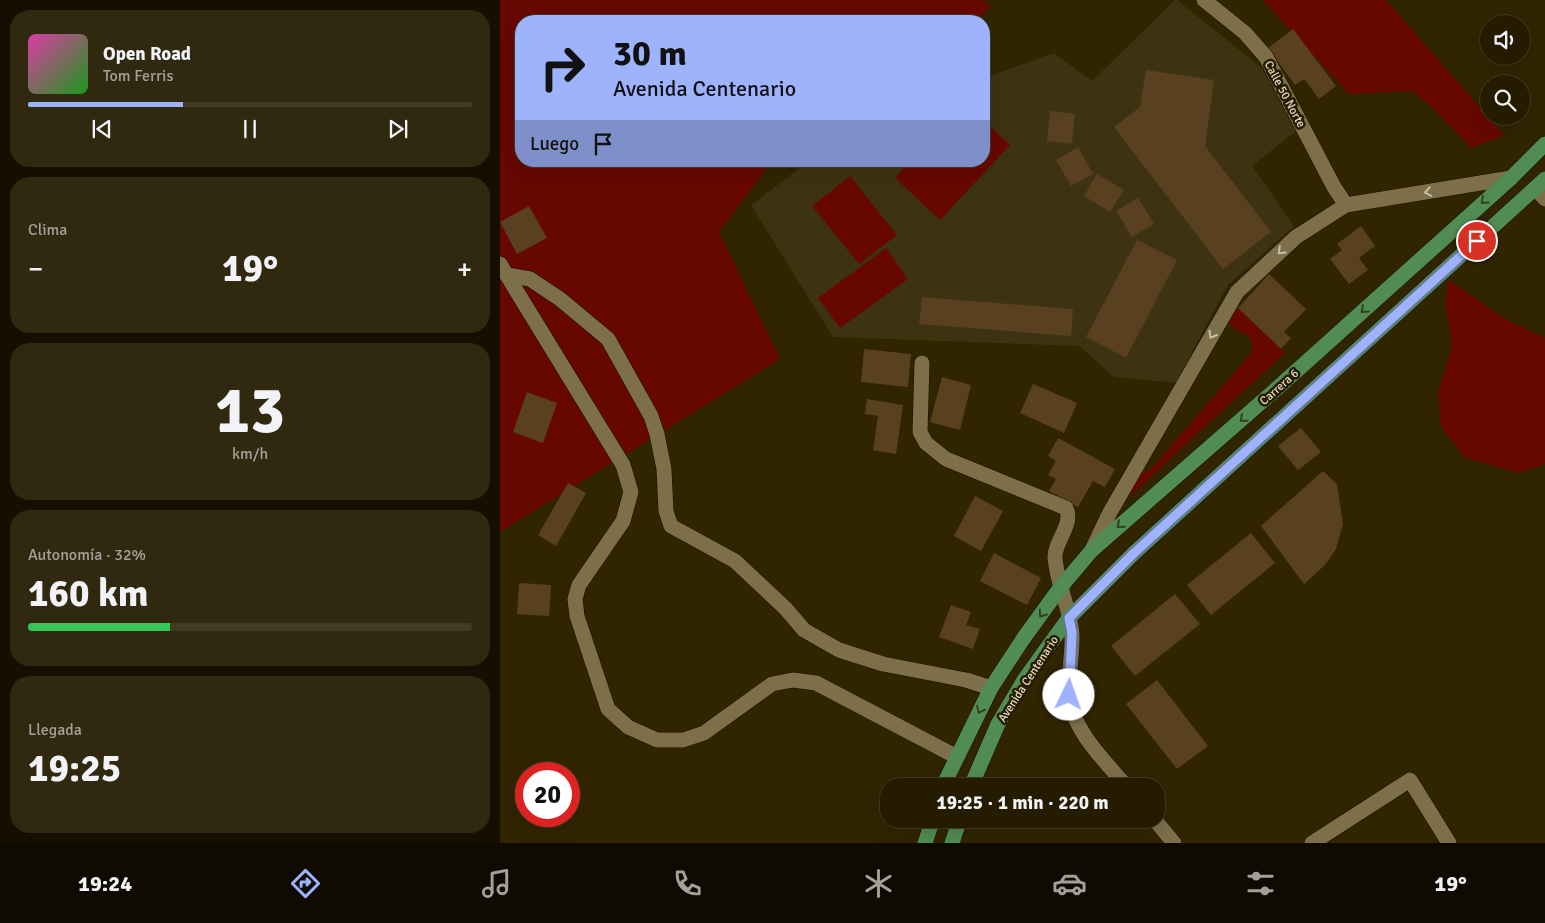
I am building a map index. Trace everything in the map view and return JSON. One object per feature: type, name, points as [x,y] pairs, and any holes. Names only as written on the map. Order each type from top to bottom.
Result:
[{"type":"main road","name":"Carrera 6","points":[[947,778],[991,688],[1060,588],[1092,550],[1273,392],[1511,178],[1545,144]]},
{"type":"main road","name":"Avenida Centenario","points":[[974,778],[998,724],[1024,680],[1069,618],[1133,554],[1542,189]]},
{"type":"main road","points":[[925,843],[930,828]]},
{"type":"main road","points":[[952,843],[957,828]]},
{"type":"street","name":"Calle 50 Norte","points":[[1204,0],[1245,33],[1266,57],[1334,187],[1346,206]]},
{"type":"street","points":[[1092,550],[1109,514],[1237,292],[1296,237],[1346,206],[1511,178]]},
{"type":"street","points":[[503,270],[530,279],[560,299],[608,339],[651,416],[657,434],[664,469],[666,511],[671,526],[736,561],[786,609],[804,630],[838,650],[883,664],[966,680],[991,688]]},
{"type":"street","points":[[503,270],[622,466],[631,492],[623,521],[579,585],[575,599],[577,616],[608,709],[628,727],[657,740],[683,740],[704,733],[772,684],[793,680],[816,683],[957,757]]},
{"type":"street","points":[[922,363],[920,432],[926,443],[946,459],[1066,508],[1068,517],[1055,554],[1060,588],[1072,633],[1069,695],[1076,720],[1084,735],[1119,778]]},
{"type":"street","points":[[1312,843],[1410,780],[1449,843]]},
{"type":"street","points":[[1162,828],[1174,843]]},
{"type":"shaded area","points":[[500,0],[983,0],[991,6],[982,15],[515,15],[515,167],[768,167],[719,232],[780,359],[500,532]]},
{"type":"shaded area","points":[[1177,0],[1262,68],[1296,131],[1252,166],[1294,226],[1228,285],[1193,350],[1178,383],[1114,377],[1079,346],[833,337],[751,205],[801,167],[990,167],[990,76],[1054,53],[1092,81]]},
{"type":"shaded area","points":[[1263,0],[1386,0],[1480,108],[1480,125],[1495,125],[1504,135],[1471,148],[1433,108],[1412,91],[1349,94]]},
{"type":"shaded area","points":[[990,127],[1010,145],[990,166]]},
{"type":"shaded area","points":[[905,167],[989,167],[940,220],[895,178]]},
{"type":"shaded area","points":[[850,176],[897,235],[859,264],[812,206]]},
{"type":"shaded area","points":[[886,248],[908,279],[840,328],[818,298]]},
{"type":"shaded area","points":[[1449,280],[1505,319],[1545,338],[1545,464],[1518,473],[1464,457],[1441,427],[1438,392],[1452,346],[1445,301]]},
{"type":"shaded area","points":[[1238,308],[1285,353],[1129,497],[1126,494],[1136,475],[1151,469],[1252,352],[1251,340],[1228,323]]},
{"type":"building","points":[[1293,29],[1336,86],[1319,99],[1304,79],[1295,85],[1268,48]]},
{"type":"building","points":[[1146,70],[1214,80],[1205,146],[1271,232],[1223,269],[1114,127],[1140,107]]},
{"type":"building","points":[[1050,111],[1075,114],[1072,144],[1047,141]]},
{"type":"building","points":[[1078,147],[1093,174],[1071,186],[1056,160]]},
{"type":"building","points":[[1097,174],[1124,190],[1110,212],[1084,196]]},
{"type":"building","points":[[1138,198],[1154,224],[1132,237],[1116,211]]},
{"type":"building","points":[[529,206],[547,238],[517,254],[500,222]]},
{"type":"building","points":[[1361,226],[1375,246],[1359,258],[1368,270],[1349,284],[1330,259],[1342,250],[1337,244]]},
{"type":"building","points":[[1137,240],[1177,260],[1126,358],[1086,337]]},
{"type":"building","points":[[1269,274],[1306,309],[1284,332],[1291,338],[1281,349],[1238,308]]},
{"type":"building","points":[[922,297],[1073,309],[1071,336],[919,324]]},
{"type":"building","points":[[864,349],[911,354],[908,387],[861,382]]},
{"type":"building","points":[[942,377],[971,385],[960,430],[930,422]]},
{"type":"building","points":[[1033,384],[1077,403],[1064,433],[1020,413]]},
{"type":"building","points":[[527,392],[557,403],[543,443],[513,432]]},
{"type":"building","points":[[867,399],[903,405],[896,454],[873,450],[878,416],[865,414]]},
{"type":"building","points":[[1301,428],[1321,452],[1298,470],[1278,446]]},
{"type":"building","points":[[1058,438],[1115,469],[1105,487],[1093,481],[1078,507],[1049,491],[1056,479],[1048,475],[1056,461],[1048,456]]},
{"type":"building","points":[[1323,471],[1337,484],[1343,524],[1336,549],[1325,565],[1304,584],[1261,526]]},
{"type":"building","points":[[568,483],[586,493],[556,546],[538,535]]},
{"type":"building","points":[[975,496],[1003,511],[981,551],[954,536]]},
{"type":"building","points":[[1251,533],[1275,563],[1211,615],[1187,585]]},
{"type":"building","points":[[994,553],[1041,578],[1027,605],[980,581]]},
{"type":"building","points":[[519,583],[551,585],[549,616],[517,614]]},
{"type":"building","points":[[1175,594],[1200,624],[1135,676],[1111,646]]},
{"type":"building","points":[[951,605],[971,612],[966,625],[980,629],[973,649],[939,637]]},
{"type":"building","points":[[1157,680],[1208,746],[1177,769],[1126,704]]},
{"type":"route","points":[[1069,695],[1072,633],[1069,618],[1133,554],[1477,241]]}]
